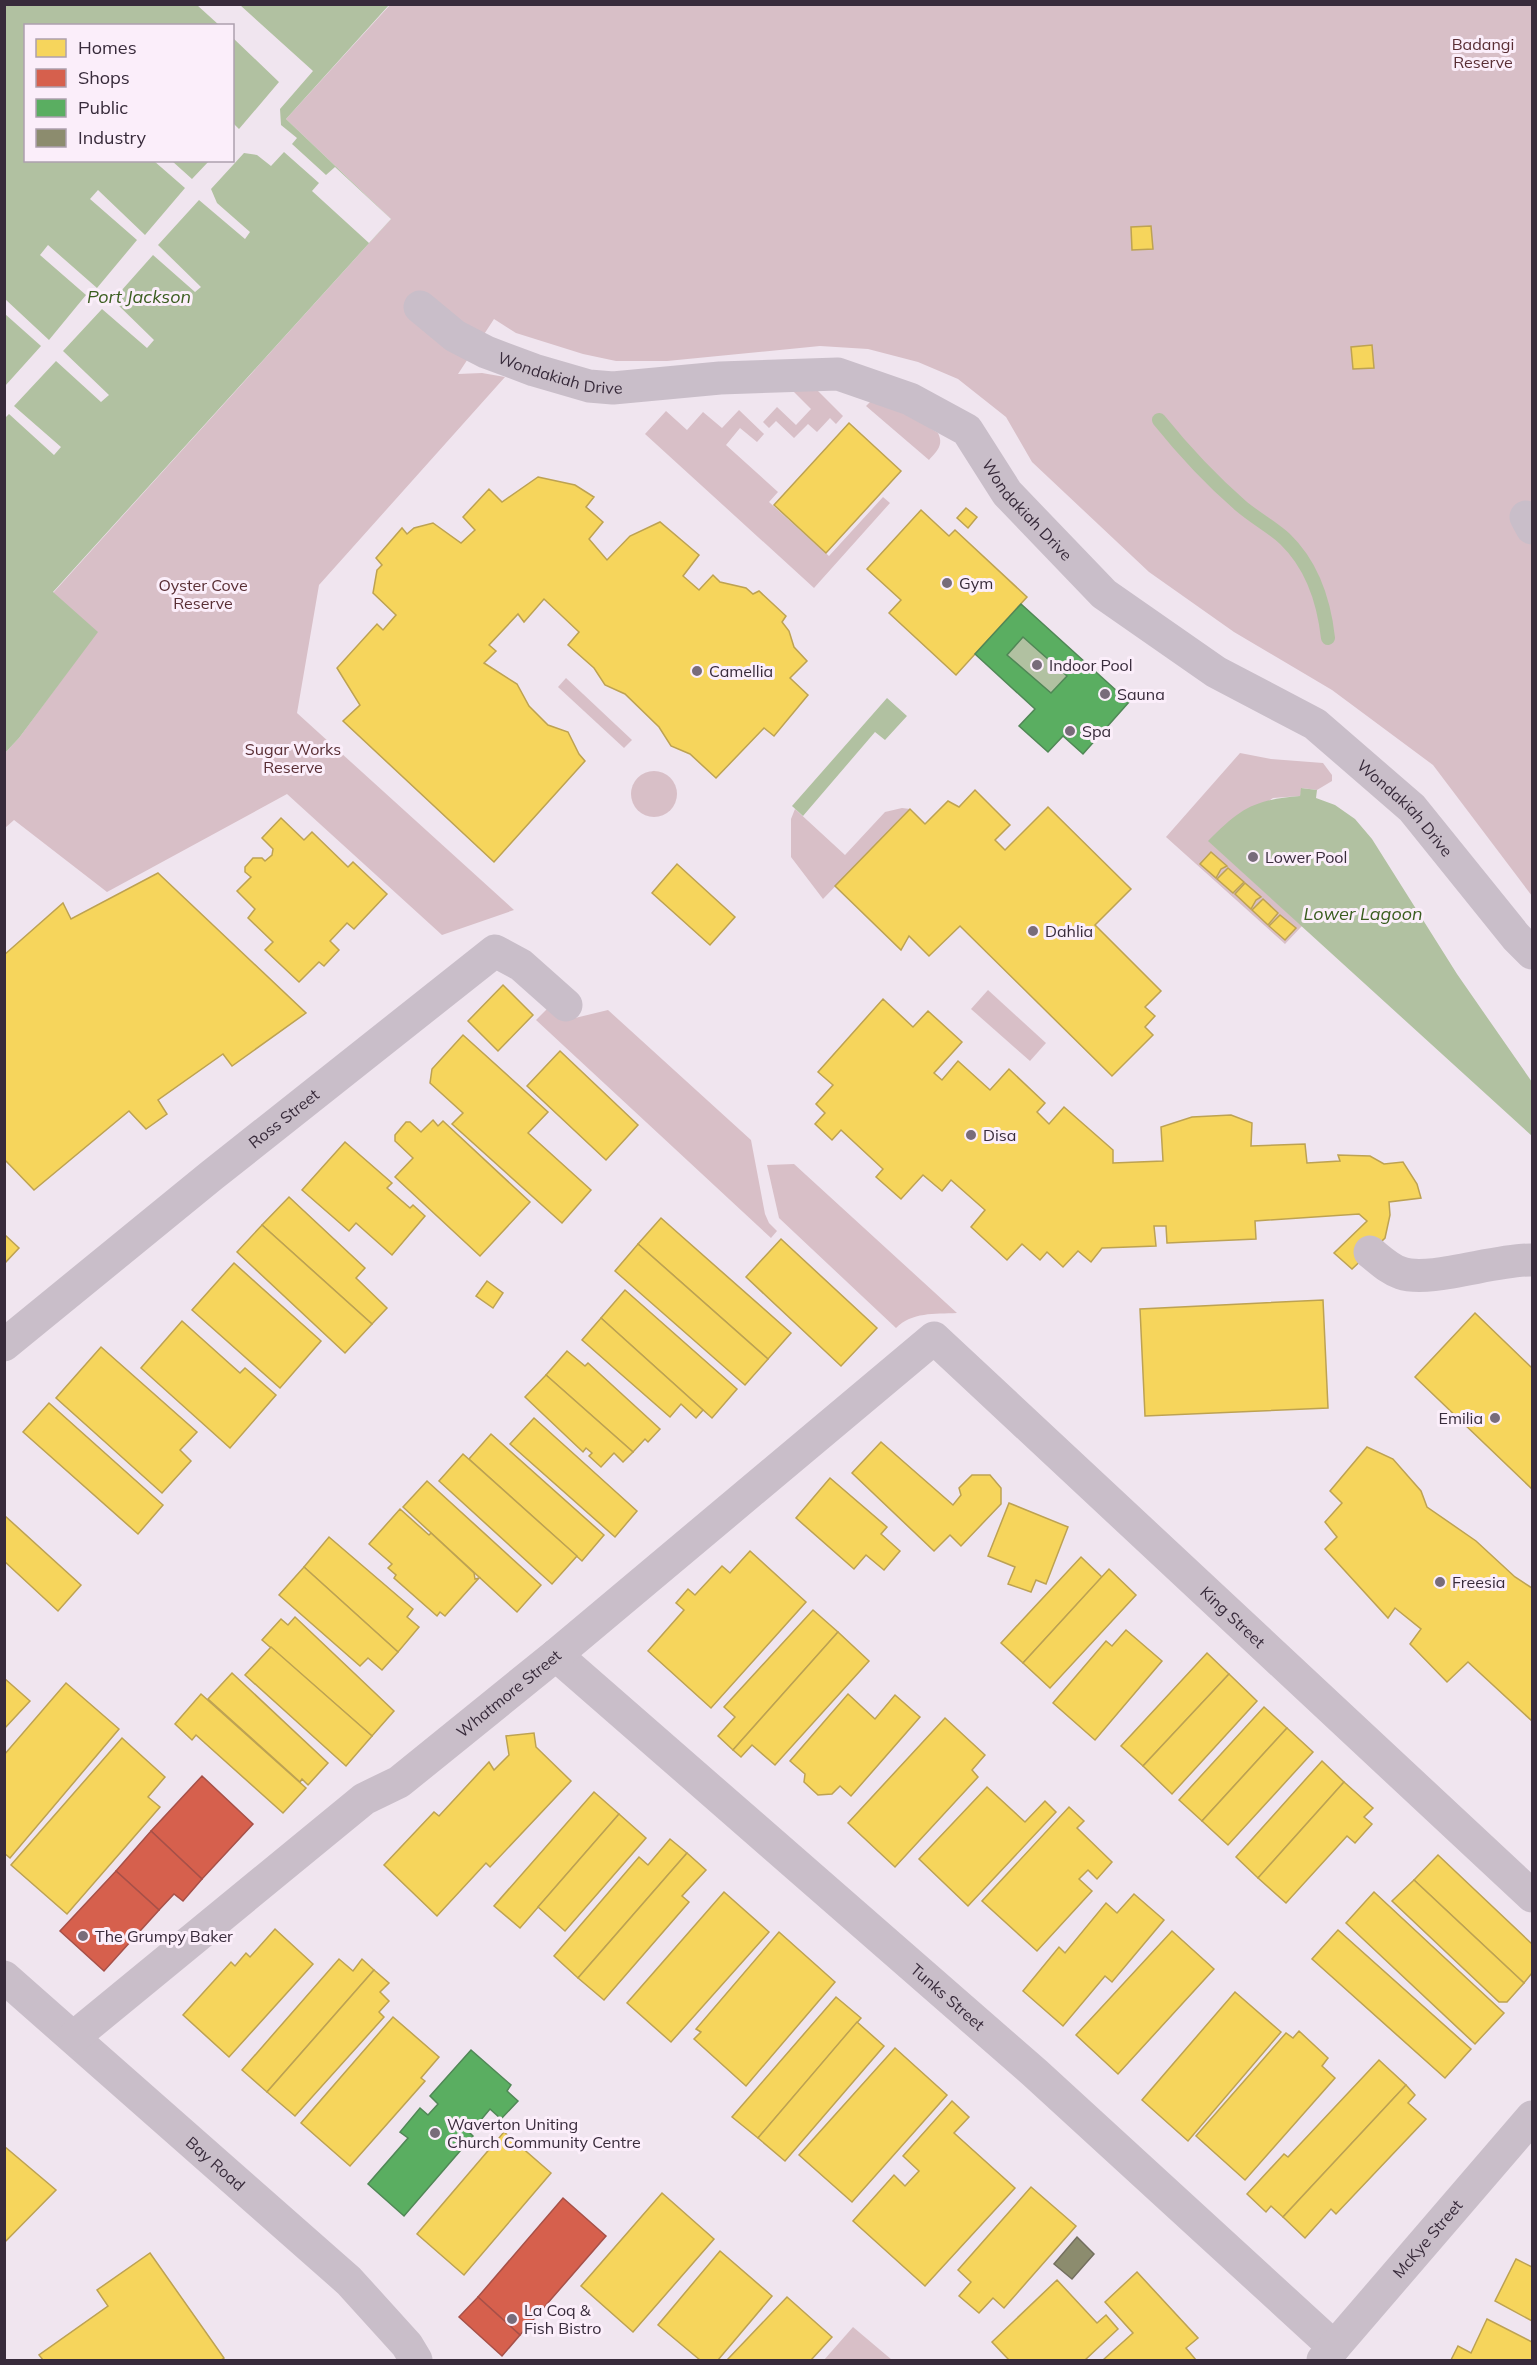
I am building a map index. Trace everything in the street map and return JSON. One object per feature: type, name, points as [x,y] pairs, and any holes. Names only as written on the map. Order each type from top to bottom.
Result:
[{"type":"street","name":"Wondakiah Drive","points":[[420,307],[455,336],[486,352],[534,370],[590,386],[613,388],[720,378],[838,374],[910,399],[967,430],[1007,493],[1104,594],[1216,672],[1315,724],[1412,808],[1516,937],[1533,953]]},
{"type":"street","name":"Ross Street","points":[[4,1345],[211,1176],[495,951],[521,965],[566,1005]]},
{"type":"street","points":[[1370,1252],[1402,1274],[1418,1276],[1513,1260],[1533,1260]]},
{"type":"street","name":"Whatmore Street","points":[[74,2037],[364,1799],[399,1782],[556,1656],[934,1338]]},
{"type":"street","name":"King Street","points":[[934,1338],[1533,1896]]},
{"type":"street","name":"Tunks Street","points":[[556,1656],[1035,2073],[1329,2354]]},
{"type":"street","name":"Bay Road","points":[[4,1977],[349,2281],[399,2336],[416,2361]]},
{"type":"street","name":"McKye Street","points":[[1329,2354],[1533,2118]]},
{"type":"green space","points":[[390,5],[1532,5],[1532,896],[1433,765],[1332,690],[1234,632],[1149,572],[1032,462],[1006,417],[958,379],[918,362],[868,349],[820,346],[667,361],[616,361],[583,354],[516,333],[494,319],[458,374],[482,373],[505,377],[319,585],[297,713],[514,910],[442,935],[287,794],[107,892],[14,820],[5,828],[5,753],[19,738],[97,632],[53,593],[391,219],[286,119]]},
{"type":"green space","points":[[816,389],[843,416],[836,424],[830,418],[817,432],[808,424],[794,438],[776,421],[769,428],[763,422],[777,407],[796,425],[811,409],[793,391]]},
{"type":"green space","points":[[877,395],[938,433],[940,444],[929,460],[866,406]]},
{"type":"green space","points":[[739,410],[764,434],[757,442],[740,428],[726,445],[778,492],[769,502],[829,556],[883,497],[890,503],[814,588],[645,434],[666,411],[687,430],[703,412],[722,428]]},
{"type":"green space","points":[[566,678],[632,740],[624,748],[558,687]]},
{"type":"green space","points":[[1240,753],[1271,759],[1323,763],[1332,775],[1332,781],[1317,790],[1302,788],[1300,796],[1273,798],[1209,841],[1302,926],[1285,944],[1166,837]]},
{"type":"green space","points":[[654,771],[663,772],[670,778],[676,785],[676,803],[670,810],[663,816],[654,817],[645,816],[638,810],[632,803],[631,794],[632,785],[638,778],[645,772]]},
{"type":"green space","points":[[902,808],[910,809],[823,899],[791,857],[791,819],[795,809],[845,855],[885,812]]},
{"type":"green space","points":[[988,990],[1046,1043],[1030,1061],[971,1009]]},
{"type":"green space","points":[[555,1001],[575,1018],[608,1010],[751,1140],[765,1214],[769,1223],[777,1231],[771,1238],[536,1020]]},
{"type":"green space","points":[[794,1164],[957,1313],[916,1316],[896,1328],[779,1218],[767,1165]]},
{"type":"green space","points":[[853,2327],[892,2360],[824,2360]]},
{"type":"water","name":"Port Jackson","points":[[5,5],[389,5],[286,119],[391,219],[53,592],[98,632],[19,738],[5,753]]},
{"type":"water","name":"Indoor Pool","points":[[1023,637],[1067,676],[1051,693],[1007,655]]},
{"type":"water","points":[[887,698],[907,716],[885,740],[875,732],[803,816],[792,806]]},
{"type":"water","name":"Lower Lagoon","points":[[1301,788],[1317,790],[1316,798],[1335,805],[1355,819],[1372,839],[1457,974],[1532,1082],[1532,1136],[1208,841],[1239,813],[1259,803],[1300,796]]},
{"type":"pier","points":[[197,5],[240,5],[313,71],[280,109],[281,125],[297,138],[292,144],[326,175],[335,167],[391,219],[369,243],[312,191],[319,183],[284,152],[271,166],[257,155],[244,153],[211,189],[217,203],[250,232],[245,239],[199,200],[158,245],[201,287],[195,292],[153,255],[113,300],[154,340],[147,348],[102,309],[63,351],[109,395],[101,402],[56,361],[14,406],[61,447],[54,455],[9,414],[5,418],[5,386],[41,346],[5,314],[5,299],[49,340],[86,295],[40,255],[48,245],[97,288],[137,240],[90,199],[98,190],[145,235],[185,188],[155,162],[173,162],[192,179],[208,162],[234,162],[234,124],[239,129],[279,82],[234,39],[234,24],[218,24]]},
{"type":"building: Homes","points":[[1151,226],[1153,249],[1132,250],[1131,227]]},
{"type":"building: Homes","points":[[1372,345],[1374,368],[1353,369],[1351,347]]},
{"type":"building: Homes","points":[[849,423],[901,471],[826,553],[774,505]]},
{"type":"building: Homes","name":"Camellia","points":[[538,477],[575,485],[594,497],[586,507],[603,522],[589,539],[607,560],[630,536],[660,522],[699,555],[683,576],[699,590],[713,575],[720,582],[746,588],[753,594],[759,591],[786,616],[782,622],[789,631],[794,647],[807,661],[790,678],[808,695],[774,736],[764,728],[716,778],[690,754],[671,746],[659,727],[625,694],[605,685],[594,668],[568,645],[579,632],[544,599],[524,622],[518,614],[489,645],[496,651],[484,663],[517,684],[529,706],[548,725],[568,732],[585,761],[494,862],[343,721],[360,705],[337,668],[377,624],[383,630],[396,615],[373,593],[377,570],[382,565],[376,558],[402,528],[407,534],[414,528],[433,523],[461,543],[475,530],[463,517],[489,489],[502,502]]},
{"type":"building: Homes","points":[[966,508],[977,517],[968,528],[957,518]]},
{"type":"building: Homes","name":"Gym","points":[[921,510],[949,536],[955,530],[1027,597],[956,675],[889,613],[901,600],[867,569]]},
{"type":"building: Homes","name":"Dahlia","points":[[975,790],[1010,825],[995,840],[1005,850],[1048,807],[1131,889],[1095,925],[1161,991],[1145,1007],[1155,1016],[1145,1027],[1153,1035],[1112,1076],[960,926],[929,956],[909,936],[901,950],[835,886],[910,809],[925,824],[948,801],[959,807]]},
{"type":"building: Homes","points":[[281,818],[304,840],[312,832],[348,867],[353,862],[387,894],[354,929],[347,923],[330,941],[339,950],[324,966],[319,962],[299,982],[265,950],[273,942],[248,918],[255,909],[237,891],[251,877],[245,872],[245,867],[253,858],[262,858],[265,861],[272,855],[273,849],[262,838]]},
{"type":"building: Homes","points":[[1211,852],[1227,866],[1221,869],[1216,878],[1200,864]]},
{"type":"building: Homes","points":[[677,864],[735,917],[710,945],[652,893]]},
{"type":"building: Homes","points":[[1228,868],[1244,882],[1233,893],[1217,879]]},
{"type":"building: Homes","points":[[158,873],[306,1013],[232,1066],[223,1054],[158,1100],[167,1114],[146,1129],[129,1111],[34,1190],[4,1159],[4,955],[63,903],[71,919]]},
{"type":"building: Homes","points":[[1245,883],[1261,897],[1256,900],[1251,909],[1235,894]]},
{"type":"building: Homes","points":[[1263,899],[1278,913],[1268,925],[1252,910]]},
{"type":"building: Homes","points":[[1280,915],[1296,928],[1285,940],[1269,926]]},
{"type":"building: Homes","points":[[503,985],[533,1015],[498,1051],[468,1021]]},
{"type":"building: Homes","name":"Disa","points":[[883,999],[913,1027],[928,1011],[962,1042],[934,1073],[942,1080],[958,1061],[990,1090],[1009,1069],[1045,1103],[1037,1112],[1049,1124],[1064,1107],[1113,1150],[1113,1163],[1163,1161],[1161,1127],[1192,1117],[1231,1115],[1252,1123],[1251,1146],[1305,1144],[1307,1163],[1340,1161],[1338,1155],[1370,1156],[1384,1164],[1403,1162],[1417,1184],[1421,1198],[1389,1202],[1390,1215],[1385,1238],[1352,1269],[1334,1253],[1367,1221],[1359,1214],[1255,1221],[1256,1239],[1167,1243],[1166,1226],[1154,1226],[1156,1246],[1102,1248],[1091,1262],[1078,1251],[1063,1267],[1047,1252],[1040,1260],[1022,1244],[1007,1260],[971,1227],[985,1210],[951,1180],[942,1191],[923,1175],[901,1199],[876,1177],[883,1169],[841,1130],[832,1140],[815,1124],[825,1113],[816,1104],[833,1085],[818,1072]]},
{"type":"building: Homes","points":[[463,1035],[548,1112],[528,1133],[591,1190],[562,1223],[452,1124],[463,1113],[430,1083],[432,1069]]},
{"type":"building: Homes","points":[[560,1051],[638,1125],[606,1160],[527,1086]]},
{"type":"building: Homes","points":[[433,1120],[438,1126],[443,1121],[530,1202],[480,1256],[395,1177],[413,1158],[395,1141],[395,1135],[406,1122],[410,1122],[421,1132]]},
{"type":"building: Homes","points":[[345,1142],[392,1183],[387,1188],[410,1208],[413,1205],[425,1216],[392,1255],[356,1223],[349,1231],[302,1190]]},
{"type":"building: Homes","points":[[289,1197],[365,1268],[356,1278],[387,1308],[372,1324],[262,1225]]},
{"type":"building: Homes","points":[[661,1218],[791,1333],[768,1359],[638,1244]]},
{"type":"building: Homes","points":[[262,1225],[372,1324],[345,1353],[237,1252]]},
{"type":"building: Homes","points":[[4,1234],[19,1248],[4,1264]]},
{"type":"building: Homes","points":[[781,1239],[877,1328],[841,1366],[746,1277]]},
{"type":"building: Homes","points":[[638,1244],[768,1359],[745,1385],[615,1271]]},
{"type":"building: Homes","points":[[234,1263],[321,1341],[280,1388],[192,1310]]},
{"type":"building: Homes","points":[[487,1281],[503,1293],[493,1308],[476,1296]]},
{"type":"building: Homes","points":[[625,1290],[737,1389],[712,1418],[601,1318]]},
{"type":"building: Homes","points":[[1323,1300],[1328,1408],[1145,1416],[1140,1309]]},
{"type":"building: Homes","name":"Emilia","points":[[1475,1313],[1532,1368],[1532,1489],[1415,1377]]},
{"type":"building: Homes","points":[[601,1318],[703,1410],[696,1418],[681,1404],[670,1417],[582,1340]]},
{"type":"building: Homes","points":[[182,1321],[240,1373],[245,1368],[276,1395],[230,1448],[141,1368]]},
{"type":"building: Homes","points":[[101,1347],[197,1432],[180,1450],[191,1461],[162,1493],[56,1398]]},
{"type":"building: Homes","points":[[567,1351],[585,1366],[588,1363],[660,1429],[648,1442],[645,1439],[633,1452],[546,1375]]},
{"type":"building: Homes","points":[[546,1375],[633,1452],[623,1462],[614,1453],[601,1467],[589,1456],[592,1453],[586,1448],[583,1452],[525,1397]]},
{"type":"building: Homes","points":[[49,1403],[163,1505],[138,1534],[23,1432]]},
{"type":"building: Homes","points":[[534,1418],[637,1511],[615,1537],[510,1444]]},
{"type":"building: Homes","points":[[491,1434],[604,1535],[582,1561],[469,1459]]},
{"type":"building: Homes","points":[[881,1442],[953,1505],[961,1495],[959,1488],[972,1475],[990,1475],[1001,1488],[1001,1504],[961,1546],[950,1535],[934,1551],[852,1473]]},
{"type":"building: Homes","name":"Freesia","points":[[1367,1447],[1393,1459],[1421,1491],[1427,1507],[1476,1541],[1515,1577],[1532,1588],[1532,1721],[1468,1662],[1447,1682],[1410,1644],[1421,1629],[1395,1608],[1388,1618],[1325,1549],[1337,1537],[1325,1522],[1342,1503],[1330,1491]]},
{"type":"building: Homes","points":[[463,1454],[577,1556],[552,1584],[439,1481]]},
{"type":"building: Homes","points":[[830,1478],[887,1527],[881,1534],[900,1551],[884,1570],[866,1555],[854,1569],[796,1518]]},
{"type":"building: Homes","points":[[427,1481],[541,1585],[517,1612],[403,1507]]},
{"type":"building: Homes","points":[[1009,1503],[1068,1527],[1046,1584],[1036,1580],[1031,1592],[1008,1584],[1015,1567],[988,1556]]},
{"type":"building: Homes","points":[[400,1509],[429,1535],[431,1533],[474,1573],[475,1579],[479,1578],[445,1616],[440,1612],[437,1616],[394,1578],[396,1575],[388,1568],[392,1564],[369,1544]]},
{"type":"building: Homes","points":[[4,1515],[81,1585],[58,1611],[4,1561]]},
{"type":"building: Homes","points":[[329,1537],[413,1609],[407,1617],[419,1627],[398,1652],[304,1567]]},
{"type":"building: Homes","points":[[750,1551],[806,1602],[711,1708],[648,1651],[684,1610],[676,1603],[688,1589],[695,1595],[722,1566],[730,1573]]},
{"type":"building: Homes","points":[[1081,1557],[1102,1577],[1023,1663],[1001,1643]]},
{"type":"building: Homes","points":[[304,1567],[398,1652],[382,1670],[368,1658],[360,1666],[279,1595]]},
{"type":"building: Homes","points":[[1109,1569],[1136,1595],[1050,1688],[1023,1663]]},
{"type":"building: Homes","points":[[813,1610],[838,1632],[733,1750],[718,1736],[735,1717],[724,1707]]},
{"type":"building: Homes","points":[[295,1617],[394,1711],[372,1736],[262,1640],[281,1619],[288,1625]]},
{"type":"building: Homes","points":[[1126,1630],[1162,1661],[1095,1740],[1053,1703],[1106,1641],[1112,1646]]},
{"type":"building: Homes","points":[[838,1632],[869,1661],[775,1765],[752,1745],[741,1757],[733,1750]]},
{"type":"building: Homes","points":[[271,1647],[372,1736],[346,1766],[245,1675]]},
{"type":"building: Homes","points":[[1207,1653],[1229,1674],[1143,1766],[1121,1746]]},
{"type":"building: Homes","points":[[232,1673],[328,1763],[308,1785],[302,1779],[300,1782],[208,1699]]},
{"type":"building: Homes","points":[[1229,1674],[1257,1701],[1172,1794],[1143,1766]]},
{"type":"building: Homes","points":[[4,1678],[30,1701],[5,1728],[4,1727]]},
{"type":"building: Homes","points":[[66,1683],[119,1729],[10,1858],[4,1853],[4,1755]]},
{"type":"building: Homes","points":[[201,1694],[306,1788],[283,1813],[196,1735],[192,1740],[175,1724]]},
{"type":"building: Homes","points":[[848,1694],[875,1719],[895,1695],[920,1717],[851,1796],[840,1786],[832,1794],[818,1795],[804,1782],[805,1774],[790,1761]]},
{"type":"building: Homes","points":[[1264,1707],[1287,1728],[1202,1821],[1179,1800]]},
{"type":"building: Homes","points":[[945,1718],[985,1755],[972,1770],[978,1777],[895,1867],[848,1823]]},
{"type":"building: Homes","points":[[1287,1728],[1313,1752],[1228,1845],[1202,1821]]},
{"type":"building: Homes","points":[[534,1733],[536,1747],[571,1781],[490,1867],[486,1863],[437,1916],[384,1865],[434,1812],[439,1816],[489,1762],[494,1770],[509,1755],[506,1736]]},
{"type":"building: Homes","points":[[122,1738],[165,1777],[148,1797],[160,1807],[67,1914],[11,1865]]},
{"type":"building: Homes","points":[[1322,1761],[1344,1782],[1258,1878],[1236,1857]]},
{"type":"building: Homes","points":[[1344,1782],[1373,1808],[1364,1817],[1372,1824],[1355,1843],[1347,1836],[1286,1903],[1258,1878]]},
{"type":"building: Homes","points":[[987,1787],[1025,1822],[1045,1801],[1056,1812],[968,1906],[919,1859]]},
{"type":"building: Homes","points":[[594,1792],[619,1814],[520,1928],[494,1906]]},
{"type":"building: Homes","points":[[1069,1807],[1084,1821],[1077,1828],[1112,1862],[1097,1879],[1088,1870],[1079,1879],[1092,1891],[1037,1951],[982,1901]]},
{"type":"building: Homes","points":[[619,1814],[646,1838],[565,1931],[538,1907]]},
{"type":"building: Homes","points":[[670,1839],[687,1853],[578,1978],[554,1956],[639,1857],[648,1865]]},
{"type":"building: Homes","points":[[687,1853],[706,1870],[682,1896],[689,1902],[604,2000],[578,1978]]},
{"type":"building: Homes","points":[[1438,1855],[1532,1944],[1532,1973],[1524,1983],[1414,1880]]},
{"type":"building: Homes","points":[[1414,1880],[1524,1983],[1507,2002],[1499,2002],[1392,1901]]},
{"type":"building: Homes","points":[[724,1892],[769,1932],[671,2042],[627,2003]]},
{"type":"building: Homes","points":[[1374,1892],[1504,2013],[1475,2044],[1346,1923]]},
{"type":"building: Homes","points":[[1134,1894],[1164,1920],[1112,1982],[1105,1976],[1063,2026],[1023,1991],[1059,1947],[1065,1953],[1106,1903],[1117,1913]]},
{"type":"building: Homes","points":[[275,1929],[313,1964],[229,2057],[183,2015],[231,1962],[235,1966],[246,1953],[250,1957]]},
{"type":"building: Homes","points":[[1338,1930],[1471,2049],[1445,2078],[1312,1959]]},
{"type":"building: Homes","points":[[1172,1931],[1214,1969],[1118,2074],[1076,2035]]},
{"type":"building: Homes","points":[[779,1932],[835,1982],[746,2086],[694,2039],[701,2032],[696,2029]]},
{"type":"building: Homes","points":[[339,1959],[353,1971],[362,1959],[374,1970],[267,2092],[242,2070]]},
{"type":"building: Homes","points":[[374,1970],[389,1983],[380,1992],[389,2001],[379,2012],[384,2017],[295,2116],[267,2092]]},
{"type":"building: Homes","points":[[1235,1992],[1281,2032],[1188,2141],[1142,2100]]},
{"type":"building: Homes","points":[[836,1997],[861,2018],[758,2138],[732,2117]]},
{"type":"building: Homes","points":[[393,2017],[439,2057],[421,2078],[425,2081],[350,2166],[301,2123]]},
{"type":"building: Homes","points":[[857,2022],[884,2046],[785,2161],[758,2138]]},
{"type":"building: Homes","points":[[1299,2031],[1328,2058],[1322,2066],[1335,2078],[1245,2180],[1196,2136],[1286,2033],[1293,2038]]},
{"type":"building: Homes","points":[[895,2048],[947,2095],[852,2202],[799,2155]]},
{"type":"building: Homes","points":[[1379,2060],[1406,2085],[1283,2217],[1271,2206],[1266,2212],[1247,2194],[1284,2154],[1288,2157]]},
{"type":"building: Homes","points":[[1406,2085],[1415,2095],[1408,2103],[1426,2119],[1336,2214],[1331,2209],[1305,2238],[1283,2217]]},
{"type":"building: Homes","points":[[952,2101],[969,2117],[954,2133],[1015,2188],[925,2286],[853,2221],[894,2175],[905,2186],[919,2171],[903,2156]]},
{"type":"building: Homes","points":[[504,2132],[551,2173],[464,2275],[417,2234]]},
{"type":"building: Homes","points":[[4,2146],[56,2190],[4,2243]]},
{"type":"building: Homes","points":[[1031,2187],[1076,2226],[1004,2308],[993,2298],[979,2313],[959,2296],[971,2282],[958,2270]]},
{"type":"building: Homes","points":[[662,2193],[714,2239],[633,2332],[581,2286]]},
{"type":"building: Homes","points":[[720,2251],[772,2296],[718,2360],[700,2360],[658,2325]]},
{"type":"building: Homes","points":[[150,2253],[224,2358],[221,2360],[43,2360],[39,2355],[108,2306],[97,2290]]},
{"type":"building: Homes","points":[[1516,2259],[1532,2267],[1532,2321],[1495,2301]]},
{"type":"building: Homes","points":[[1137,2272],[1198,2338],[1186,2348],[1196,2360],[1103,2360],[1133,2333],[1105,2302]]},
{"type":"building: Homes","points":[[1057,2280],[1097,2323],[1106,2315],[1118,2329],[1085,2360],[1009,2360],[992,2342]]},
{"type":"building: Homes","points":[[787,2297],[832,2337],[811,2360],[727,2360]]},
{"type":"building: Homes","points":[[1487,2319],[1532,2342],[1532,2360],[1451,2360],[1458,2346],[1471,2353]]},
{"type":"building: Shops","points":[[202,1776],[253,1824],[202,1879],[151,1831]]},
{"type":"building: Shops","points":[[151,1831],[202,1879],[183,1901],[174,1894],[159,1910],[116,1871]]},
{"type":"building: Shops","points":[[116,1871],[159,1910],[104,1971],[60,1931]]},
{"type":"building: Shops","points":[[563,2198],[606,2236],[520,2335],[478,2297]]},
{"type":"building: Shops","points":[[478,2297],[520,2335],[502,2356],[459,2317]]},
{"type":"building: Public","points":[[1021,604],[1129,702],[1083,754],[1063,736],[1048,752],[1019,726],[1035,709],[975,654]],"holes":[[[1023,637],[1067,676],[1051,693],[1007,655]]]},
{"type":"building: Public","name":"Waverton Uniting Church Community Centre","points":[[471,2050],[511,2085],[507,2091],[518,2101],[501,2119],[490,2109],[470,2133],[473,2136],[404,2216],[368,2184],[408,2138],[400,2132],[420,2108],[428,2115],[438,2104],[430,2096]]},
{"type":"building: Industry","points":[[1077,2237],[1094,2254],[1072,2279],[1054,2264]]},
{"type":"waterway","points":[[1159,420],[1219,486],[1246,510],[1285,539],[1303,560],[1320,598],[1328,638]]},
{"type":"place","name":"Gym","points":[[947,583]]},
{"type":"place","name":"Indoor Pool","points":[[1037,665]]},
{"type":"place","name":"Camellia","points":[[697,671]]},
{"type":"place","name":"Sauna","points":[[1105,694]]},
{"type":"place","name":"Spa","points":[[1070,731]]},
{"type":"place","name":"Lower Pool","points":[[1253,857]]},
{"type":"place","name":"Dahlia","points":[[1033,931]]},
{"type":"place","name":"Disa","points":[[971,1135]]},
{"type":"place","name":"Emilia","points":[[1495,1418]]},
{"type":"place","name":"Freesia","points":[[1440,1582]]},
{"type":"place","name":"The Grumpy Baker","points":[[83,1936]]},
{"type":"place","name":"Waverton Uniting Church Community Centre","points":[[435,2133]]},
{"type":"place","name":"La Coq & Fish Bistro","points":[[512,2319]]},
{"type":"park label","name":"Badangi Reserve","points":[[1483,53]]},
{"type":"park label","name":"Oyster Cove Reserve","points":[[203,594]]},
{"type":"park label","name":"Sugar Works Reserve","points":[[293,758]]}]
